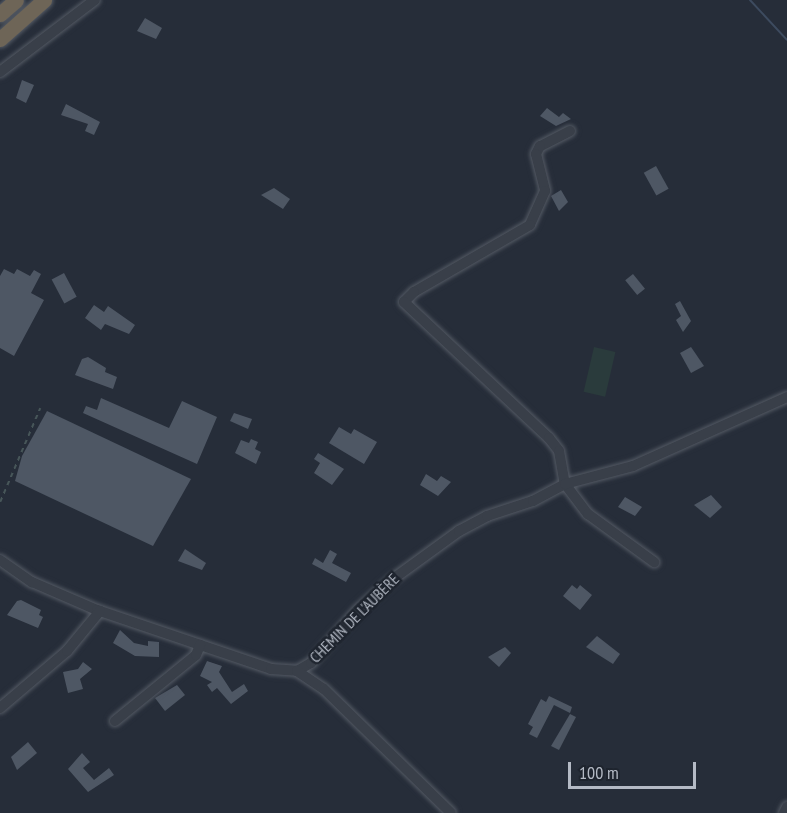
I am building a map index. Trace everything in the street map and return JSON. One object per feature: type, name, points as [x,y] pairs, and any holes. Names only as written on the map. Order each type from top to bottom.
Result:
[{"type":"highway","points":[[0,14],[16,0]]},
{"type":"highway","points":[[0,32],[36,0]]},
{"type":"highway","points":[[0,39],[44,0]]},
{"type":"street","points":[[0,72],[95,0]]},
{"type":"street","points":[[570,131],[540,146],[536,154],[544,191],[530,225],[414,292],[404,302],[549,438],[559,451],[565,484],[588,514],[654,562]]},
{"type":"street","name":"CHEMIN DE L'AUBÈRE","points":[[0,560],[32,582],[100,611],[280,671],[297,671],[311,663],[367,601],[440,542],[487,516],[533,501],[565,484],[614,474],[787,397]]},
{"type":"street","points":[[0,708],[67,651],[100,611]]},
{"type":"street","points":[[115,721],[196,655],[200,645]]},
{"type":"street","points":[[297,671],[324,689],[451,813]]},
{"type":"street","points":[[784,813],[787,807]]},
{"type":"path","points":[[0,502],[40,408]]},
{"type":"shaded area","points":[[594,347],[615,352],[605,397],[584,392]]},
{"type":"building","points":[[145,18],[162,28],[156,39],[137,31]]},
{"type":"building","points":[[22,80],[34,85],[26,103],[16,98]]},
{"type":"building","points":[[66,104],[100,122],[94,135],[85,131],[88,124],[61,115]]},
{"type":"building","points":[[547,108],[559,117],[563,113],[571,119],[556,126],[540,116]]},
{"type":"building","points":[[656,166],[669,189],[656,196],[644,173]]},
{"type":"building","points":[[274,188],[290,199],[283,209],[261,195]]},
{"type":"building","points":[[561,190],[568,202],[559,211],[551,196]]},
{"type":"building","points":[[4,269],[14,274],[17,269],[30,276],[34,270],[41,274],[31,293],[44,300],[14,356],[0,348],[0,276]]},
{"type":"building","points":[[64,273],[77,297],[64,303],[52,280]]},
{"type":"building","points":[[633,274],[645,289],[637,295],[625,280]]},
{"type":"building","points":[[680,301],[691,321],[683,332],[676,320],[681,316],[675,304]]},
{"type":"building","points":[[94,305],[104,312],[108,306],[135,325],[129,334],[105,324],[101,330],[85,318]]},
{"type":"building","points":[[691,347],[704,366],[691,373],[680,353]]},
{"type":"building","points":[[88,357],[106,368],[105,372],[117,377],[113,389],[75,375],[82,359]]},
{"type":"building","points":[[101,398],[169,428],[182,401],[217,417],[197,464],[83,413],[86,406],[97,410]]},
{"type":"building","points":[[47,411],[191,479],[153,546],[15,481],[22,456]]},
{"type":"building","points":[[234,413],[252,419],[248,429],[230,421]]},
{"type":"building","points":[[339,427],[351,434],[354,429],[377,442],[364,464],[329,443]]},
{"type":"building","points":[[251,439],[258,442],[255,449],[261,452],[256,464],[235,453],[241,440],[249,443]]},
{"type":"building","points":[[318,453],[344,469],[332,485],[314,473],[320,463],[314,459]]},
{"type":"building","points":[[426,474],[437,481],[441,476],[451,482],[438,496],[420,485]]},
{"type":"building","points":[[711,495],[722,507],[710,518],[694,505]]},
{"type":"building","points":[[625,497],[642,507],[635,516],[618,507]]},
{"type":"building","points":[[185,549],[206,563],[202,570],[178,561]]},
{"type":"building","points":[[330,550],[337,554],[332,563],[351,573],[346,582],[312,564],[315,558],[323,563]]},
{"type":"building","points":[[572,585],[577,589],[580,585],[592,595],[580,610],[563,596]]},
{"type":"building","points":[[21,600],[41,610],[39,615],[43,617],[38,628],[7,615],[17,601]]},
{"type":"building","points":[[120,630],[134,643],[148,646],[148,641],[159,642],[159,657],[135,656],[113,643]]},
{"type":"building","points":[[597,636],[620,654],[613,664],[586,647]]},
{"type":"building","points":[[505,647],[511,653],[499,667],[488,657]]},
{"type":"building","points":[[207,661],[222,666],[219,672],[232,692],[244,684],[248,691],[231,704],[217,688],[212,692],[207,685],[212,682],[200,676]]},
{"type":"building","points":[[83,662],[92,669],[80,679],[83,689],[68,693],[63,672],[78,669]]},
{"type":"building","points":[[177,685],[185,695],[165,711],[155,698]]},
{"type":"building","points":[[549,696],[572,707],[570,713],[554,705],[537,738],[529,734],[533,727],[528,724],[541,699],[546,702]]},
{"type":"building","points":[[570,714],[576,717],[559,750],[551,746]]},
{"type":"building","points":[[28,742],[37,753],[17,770],[11,757]]},
{"type":"building","points":[[82,753],[90,762],[83,768],[94,780],[109,768],[114,775],[88,792],[68,769]]},
{"type":"waterway","points":[[750,0],[787,40]]}]
